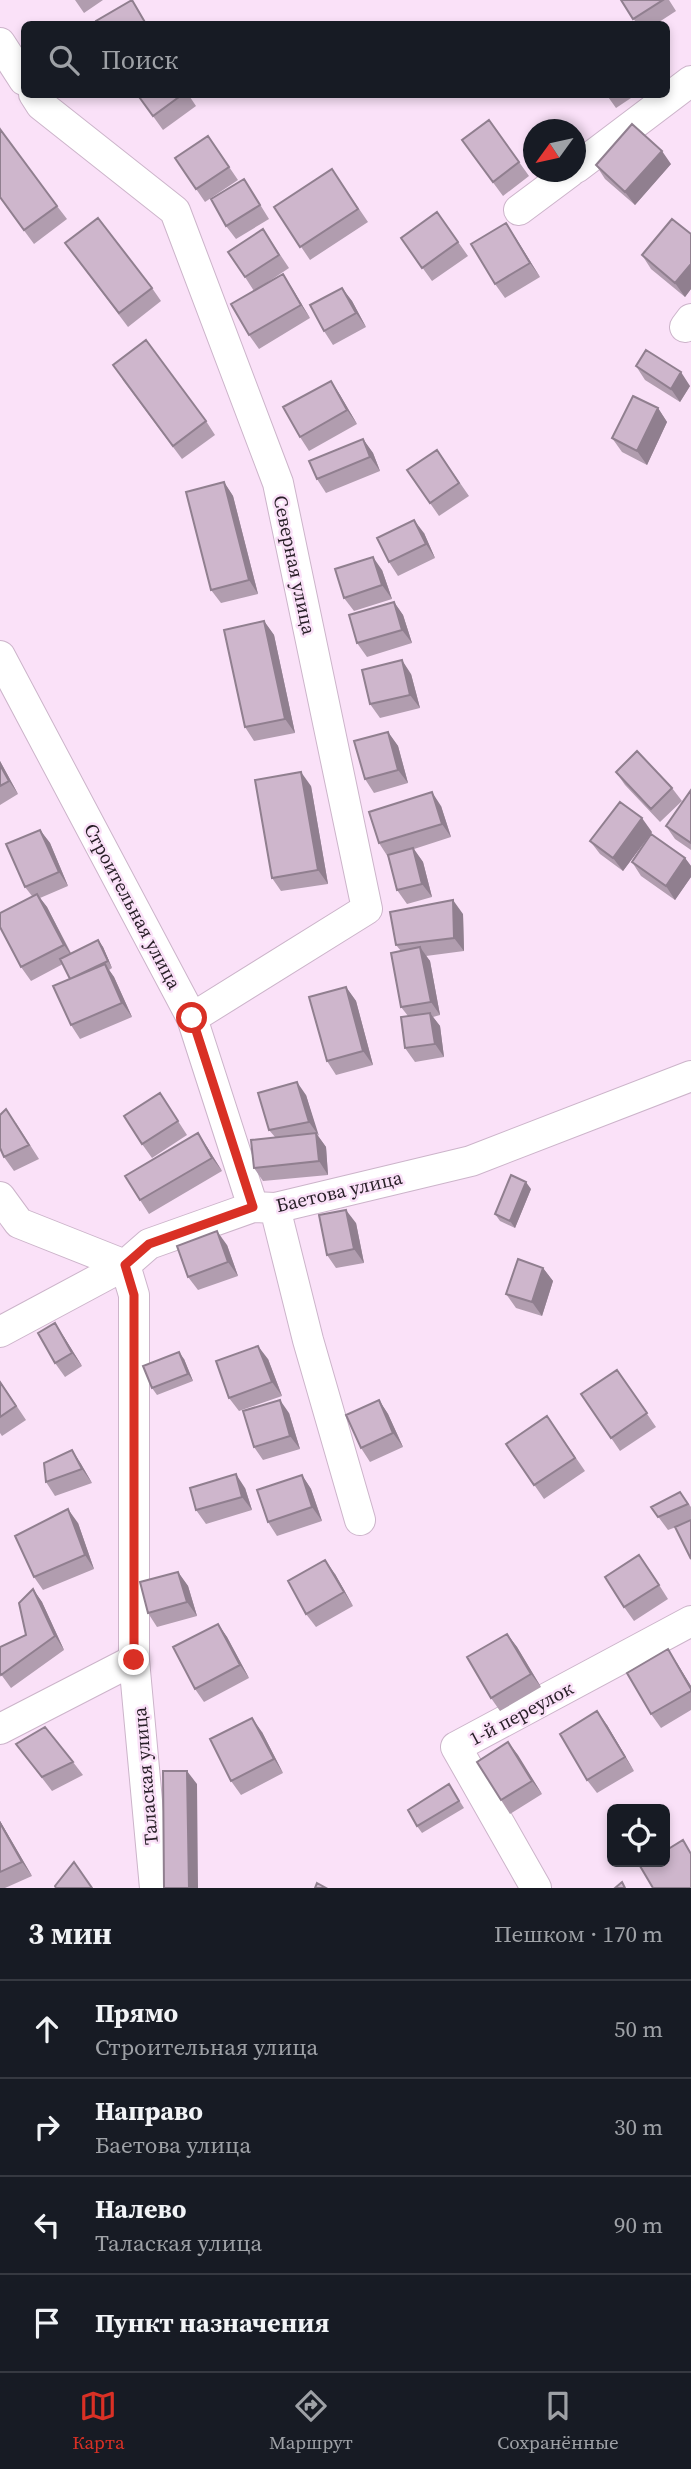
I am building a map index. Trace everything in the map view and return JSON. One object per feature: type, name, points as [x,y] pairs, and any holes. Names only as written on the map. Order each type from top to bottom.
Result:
[{"type":"street","points":[[0,43],[21,75]]},
{"type":"street","points":[[670,96],[691,80]]},
{"type":"street","name":"Северная улица","points":[[36,98],[41,106],[175,211],[278,484],[367,909],[192,1018]]},
{"type":"street","points":[[586,160],[667,98]]},
{"type":"street","points":[[519,210],[557,182]]},
{"type":"street","name":"Строительная улица","points":[[0,656],[192,1018],[264,1207],[307,1340],[360,1520]]},
{"type":"street","name":"Баетова улица","points":[[0,1332],[125,1265],[149,1244],[264,1207],[471,1161],[691,1076]]},
{"type":"street","points":[[0,1198],[19,1223],[125,1265]]},
{"type":"street","name":"Талаская улица","points":[[125,1265],[134,1295],[134,1660],[155,1888]]},
{"type":"street","name":"1-й переулок","points":[[536,1888],[456,1747],[691,1621]]},
{"type":"street","points":[[0,1729],[134,1660]]},
{"type":"building","points":[[132,0],[144,21],[96,21]]},
{"type":"building","points":[[621,0],[663,0],[633,19]]},
{"type":"building","points":[[140,98],[178,98],[153,116]]},
{"type":"building","points":[[489,120],[519,162],[493,182],[462,140]]},
{"type":"building","points":[[632,124],[662,151],[625,192],[596,165]]},
{"type":"building","points":[[0,129],[57,206],[24,230],[0,197]]},
{"type":"building","points":[[208,136],[229,167],[196,189],[175,158]]},
{"type":"building","points":[[332,169],[358,209],[300,247],[274,207]]},
{"type":"building","points":[[244,179],[260,205],[226,226],[211,199]]},
{"type":"building","points":[[437,212],[458,242],[422,268],[401,238]]},
{"type":"building","points":[[98,218],[152,288],[119,313],[65,243]]},
{"type":"building","points":[[672,219],[691,234],[691,264],[675,283],[642,255]]},
{"type":"building","points":[[506,223],[530,263],[495,284],[471,244]]},
{"type":"building","points":[[263,229],[279,255],[245,277],[228,252]]},
{"type":"building","points":[[283,274],[301,305],[249,335],[231,304]]},
{"type":"building","points":[[342,288],[356,313],[324,331],[310,305]]},
{"type":"building","points":[[146,340],[206,421],[173,446],[113,365]]},
{"type":"building","points":[[646,350],[681,372],[671,389],[636,366]]},
{"type":"building","points":[[331,381],[347,410],[300,437],[283,407]]},
{"type":"building","points":[[633,396],[658,408],[637,451],[612,438]]},
{"type":"building","points":[[363,439],[370,457],[317,479],[309,461]]},
{"type":"building","points":[[437,450],[459,483],[430,503],[407,470]]},
{"type":"building","points":[[224,482],[249,580],[211,590],[186,492]]},
{"type":"building","points":[[414,520],[426,544],[389,562],[377,538]]},
{"type":"building","points":[[373,557],[382,585],[344,598],[335,569]]},
{"type":"building","points":[[394,602],[402,630],[357,643],[349,615]]},
{"type":"building","points":[[264,621],[285,719],[245,727],[224,630]]},
{"type":"building","points":[[402,660],[410,695],[370,704],[362,670]]},
{"type":"building","points":[[388,732],[398,770],[365,779],[354,741]]},
{"type":"building","points":[[637,751],[672,788],[651,809],[616,772]]},
{"type":"building","points":[[0,765],[9,781],[0,786]]},
{"type":"building","points":[[301,772],[318,870],[272,878],[255,780]]},
{"type":"building","points":[[691,790],[691,843],[666,826]]},
{"type":"building","points":[[432,792],[442,824],[379,843],[369,812]]},
{"type":"building","points":[[620,802],[642,818],[613,858],[590,841]]},
{"type":"building","points":[[40,830],[59,872],[25,887],[6,844]]},
{"type":"building","points":[[651,834],[685,858],[666,886],[632,862]]},
{"type":"building","points":[[413,848],[422,884],[397,890],[388,855]]},
{"type":"building","points":[[37,894],[64,945],[21,967],[0,927],[0,913]]},
{"type":"building","points":[[453,900],[454,938],[396,945],[390,912]]},
{"type":"building","points":[[98,940],[108,961],[70,979],[60,959]]},
{"type":"building","points":[[420,947],[431,1002],[401,1007],[391,953]]},
{"type":"building","points":[[105,964],[122,1003],[71,1025],[53,986]]},
{"type":"building","points":[[346,987],[363,1051],[327,1061],[309,997]]},
{"type":"building","points":[[430,1013],[435,1044],[405,1048],[401,1017]]},
{"type":"building","points":[[297,1082],[309,1122],[269,1130],[258,1093]]},
{"type":"building","points":[[160,1093],[178,1121],[142,1144],[124,1116]]},
{"type":"building","points":[[6,1109],[29,1145],[4,1157],[0,1148],[0,1115]]},
{"type":"building","points":[[198,1133],[212,1158],[140,1200],[125,1176]]},
{"type":"building","points":[[316,1133],[319,1161],[254,1168],[251,1140]]},
{"type":"building","points":[[511,1175],[526,1182],[510,1221],[495,1214]]},
{"type":"building","points":[[346,1210],[354,1249],[327,1255],[319,1215]]},
{"type":"building","points":[[217,1231],[228,1262],[188,1277],[177,1246]]},
{"type":"building","points":[[518,1259],[543,1268],[532,1302],[506,1294]]},
{"type":"building","points":[[55,1323],[72,1353],[55,1363],[38,1333]]},
{"type":"building","points":[[258,1346],[272,1382],[229,1398],[216,1361]]},
{"type":"building","points":[[179,1352],[188,1374],[152,1388],[143,1366]]},
{"type":"building","points":[[617,1370],[647,1413],[611,1438],[581,1394]]},
{"type":"building","points":[[0,1382],[16,1406],[0,1417]]},
{"type":"building","points":[[280,1400],[290,1436],[254,1447],[243,1411]]},
{"type":"building","points":[[379,1400],[393,1433],[361,1448],[346,1415]]},
{"type":"building","points":[[547,1416],[575,1458],[534,1485],[506,1444]]},
{"type":"building","points":[[72,1450],[82,1469],[46,1482],[44,1463]]},
{"type":"building","points":[[236,1474],[242,1497],[196,1510],[190,1488]]},
{"type":"building","points":[[302,1475],[312,1507],[268,1522],[257,1490]]},
{"type":"building","points":[[680,1492],[688,1504],[658,1517],[651,1507]]},
{"type":"building","points":[[68,1509],[85,1555],[34,1577],[15,1536]]},
{"type":"building","points":[[691,1520],[691,1559],[675,1527]]},
{"type":"building","points":[[639,1555],[659,1585],[624,1607],[605,1577]]},
{"type":"building","points":[[325,1560],[344,1592],[306,1614],[288,1581]]},
{"type":"building","points":[[178,1572],[187,1602],[148,1613],[140,1582]]},
{"type":"building","points":[[33,1589],[55,1636],[1,1675],[0,1647],[26,1635],[19,1603]]},
{"type":"building","points":[[218,1624],[240,1665],[195,1689],[173,1647]]},
{"type":"building","points":[[507,1634],[531,1674],[491,1698],[467,1657]]},
{"type":"building","points":[[668,1649],[691,1691],[651,1714],[627,1673]]},
{"type":"building","points":[[597,1711],[625,1757],[587,1780],[560,1734]]},
{"type":"building","points":[[252,1718],[274,1759],[231,1781],[210,1739]]},
{"type":"building","points":[[45,1727],[73,1762],[42,1777],[16,1744]]},
{"type":"building","points":[[508,1742],[532,1781],[501,1800],[477,1762]]},
{"type":"building","points":[[163,1771],[187,1771],[189,1888],[164,1888]]},
{"type":"building","points":[[449,1784],[459,1801],[417,1826],[408,1810]]},
{"type":"building","points":[[0,1823],[22,1862],[0,1872]]},
{"type":"building","points":[[683,1840],[691,1854],[691,1888],[653,1888],[641,1867],[670,1867],[670,1848]]},
{"type":"building","points":[[74,1862],[92,1888],[56,1888],[55,1886]]},
{"type":"route","points":[[134,1660],[134,1295],[125,1265],[149,1244],[253,1207],[192,1018]]}]
